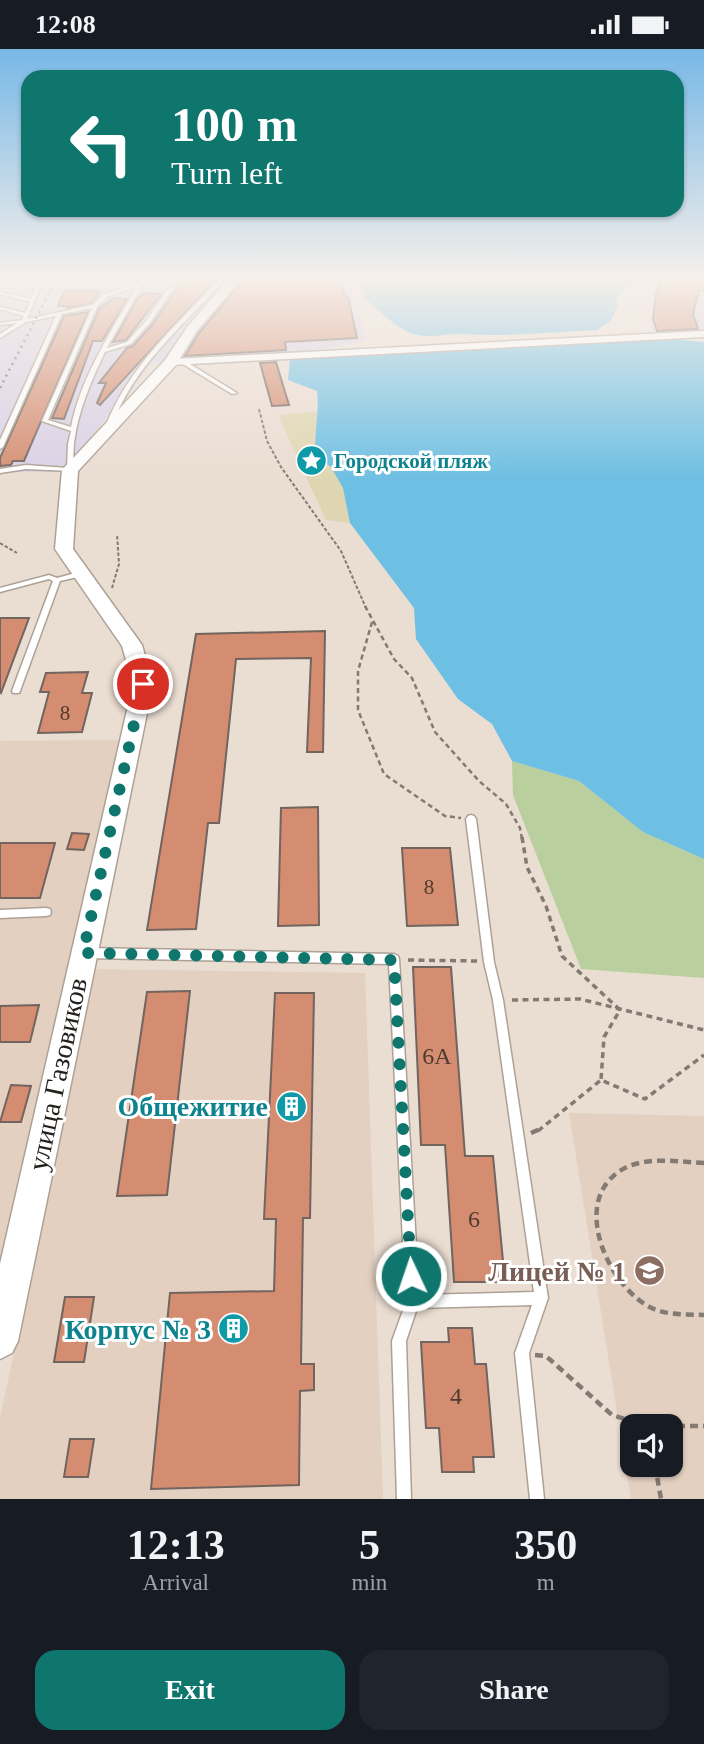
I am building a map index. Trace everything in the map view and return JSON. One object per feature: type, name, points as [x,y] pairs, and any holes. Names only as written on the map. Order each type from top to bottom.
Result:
[{"type":"street","points":[[177,362],[176,350],[179,346]]},
{"type":"street","points":[[102,601],[64,549],[70,470],[177,362],[484,346]]},
{"type":"street","name":"улица Газовиков","points":[[0,1341],[143,684],[132,645],[102,601]]},
{"type":"lane","points":[[0,447],[44,346]]},
{"type":"lane","points":[[71,429],[45,421],[78,346]]},
{"type":"lane","points":[[0,471],[26,467],[70,470],[71,429],[106,346]]},
{"type":"lane","points":[[103,351],[120,346]]},
{"type":"lane","points":[[107,431],[110,419],[139,369],[161,346]]},
{"type":"lane","points":[[177,362],[234,393]]},
{"type":"lane","points":[[0,590],[49,577],[57,580],[83,573]]},
{"type":"lane","points":[[16,691],[57,580]]},
{"type":"lane","points":[[471,819],[489,962],[498,1000],[541,1298],[522,1353],[537,1499]]},
{"type":"lane","points":[[0,914],[46,912]]},
{"type":"lane","points":[[83,953],[394,960],[413,1302],[399,1341],[404,1499]]},
{"type":"lane","points":[[413,1302],[541,1298]]},
{"type":"path","points":[[259,409],[267,441],[281,467],[341,551],[372,622],[394,659],[412,678],[435,732],[479,781],[506,804],[520,828],[527,867],[547,906],[562,956],[620,1010]]},
{"type":"path","points":[[102,601],[115,585],[119,564],[117,534]]},
{"type":"path","points":[[0,543],[17,553]]},
{"type":"path","points":[[372,622],[358,671],[358,710],[384,774],[445,816],[471,819]]},
{"type":"path","points":[[394,960],[489,962]]},
{"type":"path","points":[[498,1000],[580,999],[704,1030]]},
{"type":"path","points":[[517,1133],[536,1133],[601,1080],[604,1037],[620,1010]]},
{"type":"path","points":[[601,1080],[645,1099],[704,1055]]},
{"type":"path","points":[[704,1163],[639,1163],[620,1171],[607,1182],[598,1212],[600,1244],[613,1269],[633,1294],[656,1310],[704,1315]]},
{"type":"path","points":[[522,1353],[546,1356],[612,1415],[620,1417]]},
{"type":"path","points":[[683,1426],[704,1426]]},
{"type":"path","points":[[657,1477],[661,1499]]},
{"type":"shaded area","points":[[0,346],[340,346],[288,355],[152,363],[62,472],[0,472]]},
{"type":"shaded area","points":[[124,740],[0,1264],[0,741]]},
{"type":"shaded area","points":[[94,969],[365,973],[383,1499],[0,1499],[0,1419]]},
{"type":"shaded area","name":"Лицей № 1","points":[[569,1113],[704,1116],[704,1499],[631,1499],[627,1477],[683,1477],[683,1414],[620,1414],[620,1431]]},
{"type":"green space","points":[[512,761],[579,781],[643,832],[704,859],[704,978],[581,969],[513,795]]},
{"type":"sand","name":"Городской пляж","points":[[319,411],[314,435],[344,488],[350,523],[326,520],[278,415]]},
{"type":"water","points":[[545,346],[704,346],[704,859],[643,832],[579,781],[512,761],[492,724],[458,699],[416,639],[414,608],[350,523],[343,488],[331,467],[316,455],[317,391],[288,380],[290,359]]},
{"type":"building","points":[[51,346],[74,346],[24,461],[13,461],[11,465],[0,466],[0,458]]},
{"type":"building","points":[[83,346],[91,346],[64,419],[52,418]]},
{"type":"building","points":[[155,346],[100,405],[97,403],[106,383],[99,383],[127,348]]},
{"type":"building","points":[[191,346],[285,346],[286,350],[185,356]]},
{"type":"building","points":[[276,362],[289,405],[272,406],[260,363]]},
{"type":"building","points":[[0,618],[29,618],[1,693],[0,692]]},
{"type":"building","points":[[325,631],[323,752],[307,752],[311,658],[236,659],[219,823],[208,823],[196,929],[147,930],[196,634]]},
{"type":"building","points":[[88,672],[82,693],[92,693],[82,732],[38,733],[49,692],[40,692],[46,673]]},
{"type":"building","points":[[318,807],[319,925],[278,926],[281,808]]},
{"type":"building","points":[[72,833],[89,834],[84,850],[67,849]]},
{"type":"building","points":[[0,843],[55,843],[40,898],[0,898]]},
{"type":"building","points":[[402,848],[450,848],[458,925],[407,926]]},
{"type":"building","points":[[413,967],[451,967],[465,1156],[493,1156],[505,1282],[454,1282],[445,1145],[421,1145]]},
{"type":"building","points":[[190,991],[167,1195],[117,1196],[147,992]]},
{"type":"building","name":"Корпус № 3","points":[[275,993],[314,993],[310,1218],[303,1218],[301,1364],[314,1364],[314,1390],[300,1391],[299,1485],[151,1489],[170,1293],[274,1291],[276,1219],[264,1219]]},
{"type":"building","points":[[39,1005],[30,1042],[0,1042],[0,1006]]},
{"type":"building","points":[[11,1085],[31,1086],[21,1122],[0,1122]]},
{"type":"building","points":[[65,1297],[94,1297],[84,1362],[54,1362]]},
{"type":"building","points":[[448,1328],[472,1328],[475,1364],[486,1364],[494,1457],[473,1457],[474,1472],[442,1472],[439,1428],[426,1428],[421,1342],[449,1342]]},
{"type":"building","points":[[70,1439],[94,1439],[88,1477],[64,1477]]},
{"type":"railway","points":[[0,388],[22,346]]},
{"type":"place","name":"Городской пляж","points":[[311,461]]},
{"type":"place","name":"Общежитие","points":[[291,1106]]},
{"type":"place","name":"Лицей № 1","points":[[649,1271]]},
{"type":"place","name":"Корпус № 3","points":[[234,1329]]},
{"type":"route","points":[[143,684],[83,953],[394,960],[411,1276]]}]
